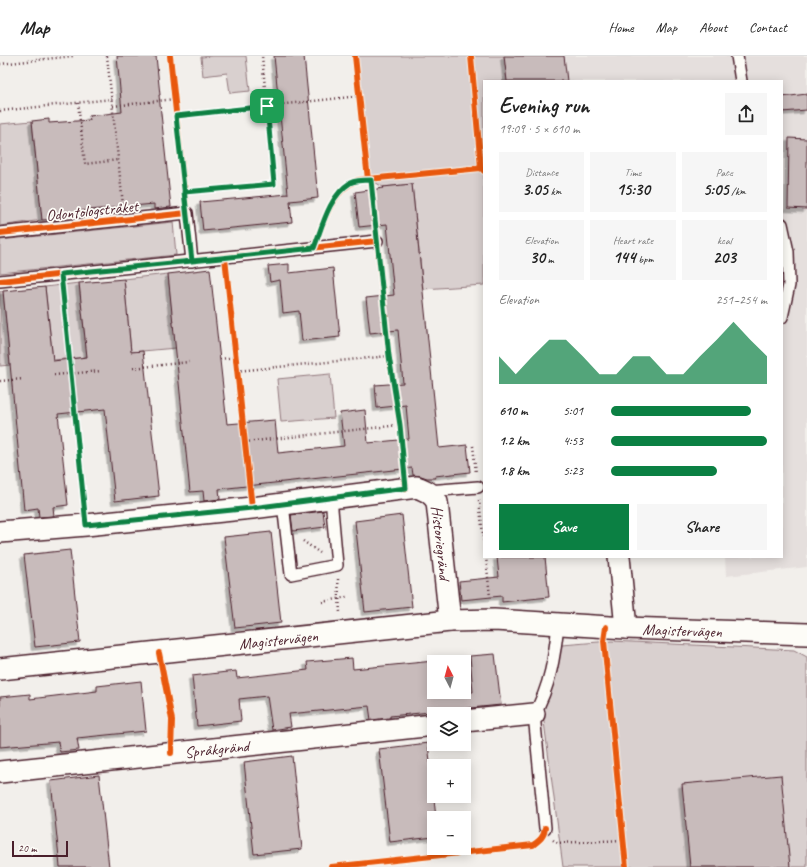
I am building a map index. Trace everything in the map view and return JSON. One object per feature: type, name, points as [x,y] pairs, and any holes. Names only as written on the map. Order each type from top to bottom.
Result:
[{"type":"street","name":"Historiegränd","points":[[0,532],[86,525],[283,504],[417,487],[434,496],[437,502],[450,621]]},
{"type":"street","points":[[619,558],[626,628]]},
{"type":"street","name":"Magistervägen","points":[[0,669],[450,621],[494,620],[626,628],[807,634]]},
{"type":"street","points":[[471,721],[534,714]]},
{"type":"street","name":"Språkgränd","points":[[0,772],[427,726]]},
{"type":"lane","points":[[738,56],[741,80]]},
{"type":"lane","points":[[187,213],[192,261]]},
{"type":"lane","name":"Odontologstråket","points":[[0,233],[187,213]]},
{"type":"lane","points":[[783,229],[788,252],[789,285],[783,312]]},
{"type":"lane","points":[[0,281],[377,241]]},
{"type":"lane","points":[[428,492],[478,487]]},
{"type":"lane","points":[[283,504],[291,574],[337,565],[331,498]]},
{"type":"lane","points":[[544,831],[534,714],[540,704],[549,676],[558,624]]},
{"type":"path","points":[[0,64],[72,56]]},
{"type":"path","points":[[107,56],[124,220]]},
{"type":"path","points":[[184,192],[274,184],[262,56]]},
{"type":"path","points":[[174,92],[177,123]]},
{"type":"path","points":[[113,106],[267,106],[359,93],[360,104]]},
{"type":"path","points":[[0,111],[112,99]]},
{"type":"path","points":[[78,103],[85,164],[118,160]]},
{"type":"path","points":[[184,185],[187,213]]},
{"type":"path","points":[[61,274],[86,525]]},
{"type":"path","points":[[388,349],[390,364]]},
{"type":"path","points":[[235,350],[238,379]]},
{"type":"path","points":[[237,371],[389,356]]},
{"type":"path","points":[[220,359],[236,357]]},
{"type":"path","points":[[133,368],[189,362]]},
{"type":"path","points":[[54,375],[101,371]]},
{"type":"path","points":[[0,381],[23,378]]},
{"type":"path","points":[[398,417],[400,433]]},
{"type":"path","points":[[245,442],[400,425]]},
{"type":"path","points":[[244,434],[246,449]]},
{"type":"path","points":[[486,558],[490,597]]},
{"type":"path","points":[[322,602],[347,597]]},
{"type":"path","points":[[544,831],[557,843],[623,843],[622,833]]},
{"type":"shaded area","points":[[246,56],[250,91],[230,93],[227,73],[203,76],[201,57]]},
{"type":"shaded area","points":[[355,56],[504,56],[507,80],[483,80],[483,285],[423,289],[412,184],[383,187],[371,180],[368,180]]},
{"type":"shaded area","points":[[504,56],[807,56],[807,567],[726,576],[725,558],[783,558],[783,80],[507,80]]},
{"type":"shaded area","points":[[32,121],[42,220],[0,226],[0,124]]},
{"type":"shaded area","points":[[173,222],[176,255],[0,273],[0,240]]},
{"type":"shaded area","points":[[168,274],[176,348],[131,352],[124,279]]},
{"type":"shaded area","points":[[79,283],[87,357],[53,360],[45,287]]},
{"type":"shaded area","points":[[0,291],[3,291],[10,365],[0,366]]},
{"type":"shaded area","points":[[330,374],[334,418],[281,422],[277,379]]},
{"type":"shaded area","points":[[611,641],[794,650],[807,657],[807,867],[563,867],[543,714],[562,645]]},
{"type":"building","points":[[117,56],[156,56],[171,207],[154,209],[154,204],[79,211],[57,214],[58,219],[42,220],[32,121],[49,119],[49,123],[90,120],[89,116],[122,112]]},
{"type":"building","points":[[274,56],[304,56],[318,198],[290,201],[292,222],[203,231],[200,202],[288,194]]},
{"type":"building","points":[[504,56],[564,56],[567,80],[507,80]]},
{"type":"building","points":[[807,94],[807,110],[783,112],[783,97]]},
{"type":"building","points":[[789,138],[807,139],[807,209],[788,208]]},
{"type":"building","points":[[412,184],[439,448],[467,445],[470,472],[435,476],[436,478],[427,478],[413,475],[412,468],[219,489],[220,499],[204,501],[203,491],[190,492],[168,274],[210,269],[227,424],[275,420],[278,453],[344,446],[340,413],[365,410],[368,443],[409,439],[406,405],[377,408],[375,385],[403,383],[398,330],[370,333],[366,298],[394,295],[387,224],[359,227],[355,192]]},
{"type":"building","points":[[289,264],[289,273],[333,268],[340,337],[302,341],[299,311],[283,313],[280,280],[270,282],[268,266]]},
{"type":"building","points":[[124,279],[131,352],[143,351],[159,496],[115,501],[105,409],[58,414],[68,505],[53,507],[54,516],[39,517],[38,508],[24,510],[3,291],[45,287],[53,361],[87,357],[79,283]]},
{"type":"building","points":[[323,511],[325,527],[293,531],[291,515]]},
{"type":"building","points":[[402,515],[412,607],[365,612],[355,521]]},
{"type":"building","points":[[271,532],[281,623],[235,628],[224,537]]},
{"type":"building","points":[[70,550],[80,642],[35,647],[24,555]]},
{"type":"building","points":[[497,558],[545,558],[549,597],[502,602],[502,596],[461,600],[459,581],[499,577]]},
{"type":"building","points":[[495,654],[501,705],[471,708],[427,707],[427,712],[390,716],[390,718],[371,720],[369,706],[289,714],[291,727],[272,730],[267,696],[239,699],[241,721],[197,726],[192,676],[236,671],[237,678],[308,670],[307,662],[352,658],[353,669],[427,662],[427,699],[471,699],[471,692],[473,692],[471,656]]},
{"type":"building","points":[[141,681],[146,731],[77,738],[79,750],[60,752],[58,742],[0,747],[0,697],[30,694],[30,699],[97,691],[97,686]]},
{"type":"building","points":[[427,743],[427,751],[429,751],[430,759],[427,759],[427,803],[434,803],[435,811],[427,811],[427,838],[390,842],[379,749]]},
{"type":"building","points":[[292,756],[302,849],[254,854],[244,762]]},
{"type":"building","points":[[99,775],[109,867],[60,867],[51,781]]},
{"type":"building","points":[[781,775],[790,867],[690,867],[682,784]]},
{"type":"cycle path","points":[[170,56],[192,261]]},
{"type":"cycle path","points":[[355,56],[368,180]]},
{"type":"cycle path","points":[[471,56],[481,168],[483,170]]},
{"type":"cycle path","points":[[314,248],[329,209],[341,191],[358,180],[481,168]]},
{"type":"cycle path","points":[[371,180],[389,356],[400,425],[406,488]]},
{"type":"cycle path","points":[[0,233],[187,213]]},
{"type":"cycle path","points":[[0,281],[377,241]]},
{"type":"cycle path","points":[[225,258],[252,508]]},
{"type":"cycle path","points":[[606,627],[604,641],[626,867]]},
{"type":"cycle path","points":[[159,653],[172,720],[171,753]]},
{"type":"cycle path","points":[[331,867],[533,845],[538,842],[544,834],[545,828]]},
{"type":"route","points":[[267,106],[176,116],[192,261],[314,248],[333,201],[340,192],[350,183],[358,180],[371,180],[389,356],[400,425],[406,488],[252,508],[86,525],[61,274],[192,261],[184,192],[274,184],[267,106]]}]
